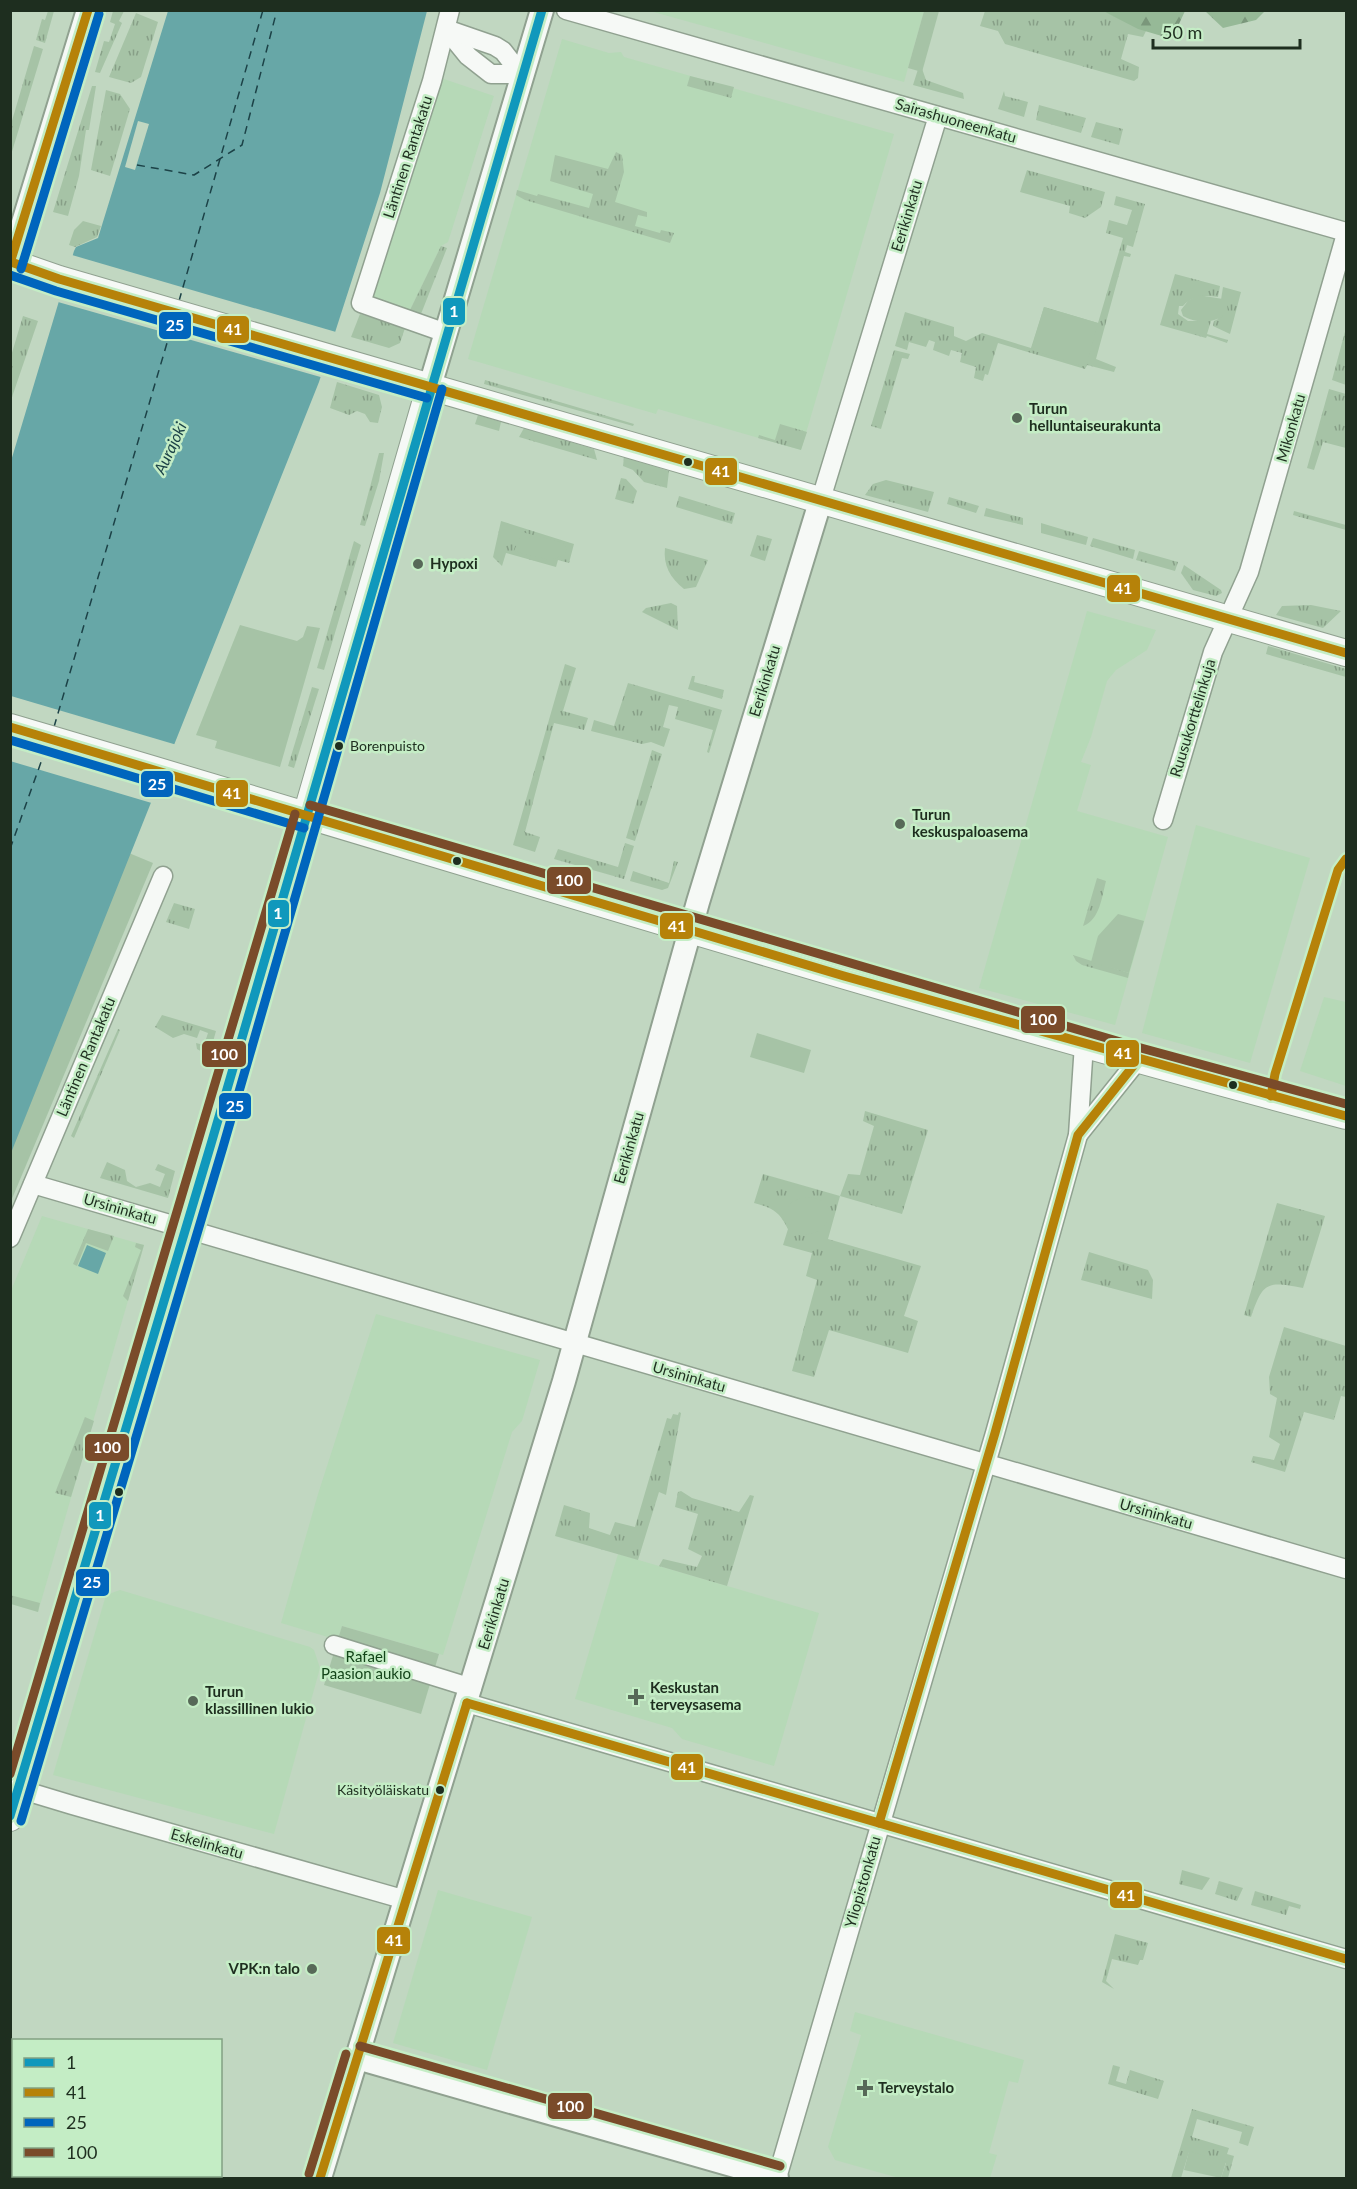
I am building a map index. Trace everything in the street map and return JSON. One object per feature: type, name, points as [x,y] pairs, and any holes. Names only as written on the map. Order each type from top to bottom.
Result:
[{"type":"main road","points":[[11,263],[49,276],[1347,653]]},
{"type":"main road","points":[[10,1818],[15,1786],[186,1230],[430,387]]},
{"type":"main road","points":[[10,727],[690,930],[1138,1060],[1347,1116]]},
{"type":"street","points":[[11,263],[88,10]]},
{"type":"street","name":"Läntinen Rantakatu","points":[[446,333],[361,303],[415,136],[450,10]]},
{"type":"street","points":[[430,387],[521,74],[542,10]]},
{"type":"street","name":"Sairashuoneenkatu","points":[[566,10],[1347,233]]},
{"type":"street","points":[[446,29],[495,46],[503,51],[521,74]]},
{"type":"street","points":[[446,29],[468,56],[491,74],[521,74]]},
{"type":"street","name":"Eerikinkatu","points":[[320,2178],[470,1695],[574,1343],[690,930],[938,116]]},
{"type":"street","name":"Mikonkatu","points":[[1228,619],[1249,572],[1347,233]]},
{"type":"street","name":"Ruusukorttelinkuja","points":[[1163,820],[1213,652],[1228,619]]},
{"type":"street","name":"Läntinen Rantakatu","points":[[10,1238],[163,876]]},
{"type":"street","name":"Yliopistonkatu","points":[[777,2178],[879,1823],[986,1464],[1078,1135],[1084,1044]]},
{"type":"street","name":"Yliopistonkatu","points":[[1078,1135],[1138,1060]]},
{"type":"street","name":"Ursininkatu","points":[[33,1184],[1347,1569]]},
{"type":"street","points":[[334,1646],[470,1695],[879,1823],[1347,1959]]},
{"type":"street","name":"Eskelinkatu","points":[[15,1786],[406,1900]]},
{"type":"street","points":[[357,2058],[777,2178]]},
{"type":"shaded area","points":[[650,11],[924,11],[904,82]]},
{"type":"shaded area","points":[[562,39],[609,53],[621,52],[624,57],[894,134],[801,450],[658,409],[656,414],[468,359]]},
{"type":"shaded area","points":[[441,78],[494,96],[448,242],[441,246],[410,310],[370,299]]},
{"type":"shaded area","points":[[1087,611],[1156,630],[1147,650],[1116,670],[1107,681],[1091,737],[1081,762],[1091,765],[1077,811],[1168,837],[1115,1025],[979,988]]},
{"type":"shaded area","points":[[1196,825],[1310,858],[1250,1063],[1142,1033]]},
{"type":"shaded area","points":[[1324,997],[1346,1002],[1346,1086],[1300,1071]]},
{"type":"shaded area","points":[[42,1216],[144,1245],[38,1612],[11,1604],[10,1293]]},
{"type":"shaded area","points":[[376,1314],[540,1360],[522,1421],[512,1432],[443,1655],[342,1626],[338,1640],[281,1623],[318,1494]]},
{"type":"shaded area","points":[[618,1554],[819,1613],[774,1766],[682,1739],[672,1728],[575,1699]]},
{"type":"shaded area","name":"Turun klassillinen lukio","points":[[120,1590],[314,1650],[320,1668],[274,1834],[53,1775],[106,1595]]},
{"type":"shaded area","points":[[438,1890],[532,1917],[487,2070],[393,2043]]},
{"type":"shaded area","points":[[855,2012],[1024,2060],[1018,2083],[1009,2081],[989,2153],[997,2155],[990,2178],[899,2178],[835,2160],[828,2147],[861,2035],[850,2031]]},
{"type":"green space","points":[[48,11],[54,11],[45,43],[36,40],[42,19],[45,20]]},
{"type":"green space","points":[[113,11],[124,11],[119,21],[122,23],[100,73],[95,72],[104,41],[109,42],[115,24],[110,22]]},
{"type":"green space","points":[[924,11],[939,11],[922,72],[908,68]]},
{"type":"green space","points":[[985,11],[1103,11],[1146,31],[1143,37],[1128,34],[1121,59],[1139,67],[1138,78],[1134,81],[1005,44],[998,31],[980,26]]},
{"type":"green space","points":[[1103,11],[1185,11],[1172,39],[1138,29]]},
{"type":"green space","points":[[1205,11],[1265,11],[1256,20],[1223,28]]},
{"type":"green space","points":[[136,13],[158,22],[141,77],[131,83],[109,77]]},
{"type":"green space","points":[[34,46],[43,49],[11,155],[11,124]]},
{"type":"green space","points":[[920,63],[926,80],[963,93],[964,99],[913,85]]},
{"type":"green space","points":[[690,76],[734,87],[731,98],[687,86]]},
{"type":"green space","points":[[92,86],[96,86],[89,130],[86,130],[79,176],[68,216],[53,212]]},
{"type":"green space","points":[[106,90],[120,94],[130,109],[110,176],[91,170]]},
{"type":"green space","points":[[1004,91],[1005,96],[1028,102],[1024,117],[998,109]]},
{"type":"green space","points":[[1039,105],[1086,118],[1081,133],[1036,120]]},
{"type":"green space","points":[[1096,122],[1123,129],[1119,145],[1091,137]]},
{"type":"green space","points":[[616,152],[622,155],[624,172],[615,202],[647,212],[647,217],[638,215],[635,226],[660,233],[661,230],[674,233],[670,243],[525,200],[516,195],[517,190],[589,208],[593,194],[550,181],[555,155],[608,169]]},
{"type":"green space","points":[[1027,170],[1105,192],[1101,207],[1085,218],[1069,213],[1070,206],[1020,192]]},
{"type":"green space","points":[[1116,196],[1145,204],[1133,247],[1127,245],[1125,252],[1131,254],[1130,257],[1124,256],[1096,359],[1116,367],[1114,372],[1087,365],[1085,369],[998,343],[988,375],[985,374],[983,381],[974,378],[976,367],[960,362],[962,353],[951,350],[949,356],[933,350],[935,342],[929,340],[926,347],[909,342],[907,350],[895,346],[905,312],[954,327],[954,336],[966,341],[982,333],[1031,348],[1044,307],[1098,323],[1123,238],[1106,233],[1109,220],[1127,225],[1132,210],[1114,205]]},
{"type":"green space","points":[[83,221],[101,226],[97,237],[75,247],[69,245],[74,230]]},
{"type":"green space","points":[[441,246],[447,248],[421,314],[410,310]]},
{"type":"green space","points":[[1175,274],[1220,286],[1218,297],[1195,298],[1179,306],[1178,314],[1188,321],[1211,321],[1207,334],[1228,340],[1227,343],[1160,325]]},
{"type":"green space","points":[[1223,287],[1241,292],[1230,334],[1213,326],[1214,321],[1218,319]]},
{"type":"green space","points":[[1198,295],[1223,299],[1227,304],[1228,312],[1218,319],[1206,322],[1183,316],[1181,310],[1188,301]]},
{"type":"green space","points":[[1044,307],[1098,323],[1086,367],[1031,350]]},
{"type":"green space","points":[[360,314],[405,328],[400,343],[389,348],[351,337]]},
{"type":"green space","points":[[23,316],[38,321],[11,400],[11,356]]},
{"type":"green space","points":[[1346,328],[1346,385],[1332,380]]},
{"type":"green space","points":[[894,350],[910,354],[908,359],[902,358],[881,429],[871,426]]},
{"type":"green space","points":[[485,380],[634,424],[633,426],[484,384]]},
{"type":"green space","points":[[337,382],[379,395],[382,407],[378,423],[370,422],[365,414],[357,411],[349,415],[330,408]]},
{"type":"green space","points":[[1329,389],[1346,394],[1346,448],[1323,442],[1314,470],[1307,468]]},
{"type":"green space","points":[[478,415],[501,422],[499,431],[475,424]]},
{"type":"green space","points":[[780,424],[807,432],[801,450],[758,438],[759,435],[775,440]]},
{"type":"green space","points":[[524,428],[594,449],[597,460],[519,437]]},
{"type":"green space","points":[[379,453],[384,453],[379,481],[365,526],[360,525]]},
{"type":"green space","points":[[624,457],[669,471],[667,488],[644,482],[633,470],[623,466]]},
{"type":"green space","points":[[621,478],[626,479],[637,491],[633,504],[615,499]]},
{"type":"green space","points":[[886,480],[934,492],[928,512],[865,495],[873,484]]},
{"type":"green space","points":[[679,496],[735,513],[732,524],[676,507]]},
{"type":"green space","points":[[949,497],[979,506],[976,513],[947,504]]},
{"type":"green space","points":[[986,508],[1023,518],[1023,525],[984,516]]},
{"type":"green space","points":[[1294,511],[1346,525],[1346,530],[1293,515]]},
{"type":"green space","points":[[501,521],[574,544],[569,563],[558,560],[556,567],[506,553],[502,566],[493,557]]},
{"type":"green space","points":[[1041,523],[1088,537],[1086,545],[1041,533]]},
{"type":"green space","points":[[522,532],[563,543],[567,549],[565,555],[549,560],[514,551]]},
{"type":"green space","points":[[757,535],[772,539],[765,561],[750,556]]},
{"type":"green space","points":[[1093,538],[1135,550],[1133,559],[1090,546]]},
{"type":"green space","points":[[354,541],[361,545],[324,670],[317,668]]},
{"type":"green space","points":[[665,548],[708,560],[696,587],[684,589],[675,580],[666,566]]},
{"type":"green space","points":[[1139,551],[1178,562],[1175,571],[1136,560]]},
{"type":"green space","points":[[1184,565],[1221,590],[1222,593],[1216,596],[1193,590],[1181,573]]},
{"type":"green space","points":[[671,603],[677,606],[678,630],[642,612],[646,608]]},
{"type":"green space","points":[[1311,605],[1341,611],[1323,628],[1276,615],[1282,606]]},
{"type":"green space","points":[[240,625],[297,641],[303,637],[307,626],[320,628],[280,767],[215,748],[217,741],[196,735]]},
{"type":"green space","points":[[1268,646],[1346,669],[1346,677],[1266,654]]},
{"type":"green space","points":[[565,664],[576,668],[563,711],[588,718],[584,730],[554,723],[525,832],[540,837],[535,852],[513,845]]},
{"type":"green space","points":[[692,676],[695,676],[694,682],[724,690],[722,699],[688,689]]},
{"type":"green space","points":[[628,683],[722,710],[709,753],[707,752],[713,730],[675,719],[678,707],[669,705],[663,727],[670,729],[664,747],[651,742],[642,744],[591,731],[594,720],[614,726]]},
{"type":"green space","points":[[312,687],[319,689],[294,768],[288,766]]},
{"type":"green space","points":[[652,750],[662,754],[635,841],[626,838]]},
{"type":"green space","points":[[11,804],[153,863],[11,1201]]},
{"type":"green space","points":[[625,843],[634,846],[624,879],[554,859],[558,849],[618,867]]},
{"type":"green space","points":[[674,861],[678,862],[668,888],[662,890],[630,881],[633,871],[669,883]]},
{"type":"green space","points":[[1097,878],[1106,881],[1101,900],[1093,919],[1083,926]]},
{"type":"green space","points":[[174,903],[195,909],[189,929],[166,922]]},
{"type":"green space","points":[[1118,914],[1144,921],[1129,973],[1091,962],[1098,936]]},
{"type":"green space","points":[[1073,955],[1129,973],[1128,978],[1082,965]]},
{"type":"green space","points":[[162,1015],[216,1031],[209,1056],[197,1049],[196,1043],[204,1045],[208,1033],[200,1030],[197,1038],[184,1034],[173,1038],[155,1027]]},
{"type":"green space","points":[[118,1029],[120,1030],[74,1138],[71,1136]]},
{"type":"green space","points":[[757,1033],[811,1050],[804,1073],[750,1057]]},
{"type":"green space","points":[[865,1111],[928,1130],[902,1214],[840,1196],[848,1174],[860,1175],[874,1126],[863,1121]]},
{"type":"green space","points":[[107,1162],[125,1170],[127,1181],[136,1187],[150,1183],[160,1187],[165,1174],[155,1170],[158,1164],[175,1171],[168,1198],[100,1178]]},
{"type":"green space","points":[[763,1174],[840,1196],[828,1239],[921,1266],[904,1316],[918,1321],[908,1353],[829,1330],[814,1377],[792,1371],[817,1280],[806,1276],[812,1253],[783,1245],[788,1229],[781,1218],[770,1209],[754,1203]]},
{"type":"green space","points":[[802,1197],[811,1197],[824,1202],[828,1206],[829,1217],[820,1231],[801,1236],[788,1229],[782,1216],[791,1203]]},
{"type":"green space","points":[[1277,1203],[1325,1216],[1303,1288],[1281,1285],[1268,1287],[1259,1297],[1251,1317],[1244,1315]]},
{"type":"green space","points":[[88,1229],[114,1236],[108,1251],[86,1243],[77,1266],[73,1264]]},
{"type":"green space","points":[[136,1243],[144,1245],[128,1301],[123,1296],[141,1250],[135,1247]]},
{"type":"green space","points":[[1089,1252],[1148,1270],[1153,1280],[1152,1299],[1081,1280]]},
{"type":"green space","points":[[1284,1327],[1346,1346],[1346,1397],[1341,1396],[1334,1420],[1304,1412],[1285,1472],[1251,1462],[1253,1456],[1274,1460],[1280,1444],[1269,1437],[1277,1398],[1270,1394],[1269,1377]]},
{"type":"green space","points":[[679,1412],[681,1413],[666,1495],[659,1492],[638,1560],[555,1536],[564,1505],[590,1513],[589,1528],[610,1535],[615,1522],[635,1527],[667,1418],[671,1419],[673,1414],[678,1415]]},
{"type":"green space","points":[[85,1417],[94,1421],[71,1497],[55,1493]]},
{"type":"green space","points":[[681,1491],[692,1498],[739,1512],[750,1495],[754,1496],[727,1586],[659,1566],[663,1559],[697,1567],[702,1556],[688,1549],[698,1514],[675,1507],[678,1492]]},
{"type":"green space","points":[[10,1595],[40,1603],[38,1612],[11,1604]]},
{"type":"green space","name":"Rafael Paasion aukio","points":[[342,1626],[439,1654],[421,1714],[324,1685]]},
{"type":"green space","points":[[1182,1870],[1210,1878],[1202,1890],[1179,1884]]},
{"type":"green space","points":[[1219,1881],[1243,1888],[1237,1901],[1215,1894]]},
{"type":"green space","points":[[1255,1891],[1301,1905],[1300,1909],[1289,1906],[1286,1915],[1251,1905]]},
{"type":"green space","points":[[1115,1934],[1148,1943],[1143,1960],[1140,1960],[1138,1965],[1112,1959],[1106,1981],[1114,1989],[1102,1982]]},
{"type":"green space","points":[[1113,2065],[1120,2067],[1116,2081],[1126,2084],[1130,2070],[1164,2081],[1158,2099],[1108,2084]]},
{"type":"green space","points":[[1192,2109],[1254,2127],[1248,2146],[1239,2143],[1242,2132],[1197,2119],[1192,2137],[1229,2148],[1227,2154],[1234,2156],[1228,2178],[1221,2178],[1226,2163],[1189,2152],[1181,2178],[1171,2178]]},
{"type":"green space","points":[[1189,2151],[1226,2162],[1221,2178],[1184,2170]]},
{"type":"water","name":"Aurajoki","points":[[168,11],[427,11],[380,193],[319,382],[11,1153],[11,461],[74,251],[76,247],[98,238]]},
{"type":"water","points":[[87,1245],[106,1253],[98,1274],[78,1266]]},
{"type":"pier","points":[[138,121],[149,124],[135,170],[125,167]]},
{"type":"pier","points":[[72,255],[336,332],[324,378],[58,302]]},
{"type":"pier","points":[[11,696],[177,745],[155,804],[10,761]]},
{"type":"ferry route","points":[[179,301],[263,10]]},
{"type":"ferry route","points":[[137,165],[194,175],[242,145],[277,10]]},
{"type":"ferry route","points":[[54,727],[172,326]]},
{"type":"ferry route","points":[[10,849],[45,751]]},
{"type":"transit line","name":"41","points":[[10,263],[88,10]]},
{"type":"transit line","name":"1","points":[[10,1816],[211,1144],[542,10]]},
{"type":"transit line","name":"25","points":[[21,269],[99,14]]},
{"type":"transit line","name":"41","points":[[11,262],[59,279],[1346,653]]},
{"type":"transit line","name":"25","points":[[10,275],[56,291],[427,398]]},
{"type":"transit line","name":"25","points":[[21,1821],[223,1147],[442,389]]},
{"type":"transit line","name":"41","points":[[10,727],[844,976],[1346,1116]]},
{"type":"transit line","name":"25","points":[[10,740],[304,828]]},
{"type":"transit line","name":"100","points":[[310,805],[1141,1048],[1346,1104]]},
{"type":"transit line","name":"100","points":[[10,1774],[295,814]]},
{"type":"transit line","name":"41","points":[[1271,1096],[1275,1074],[1338,870],[1346,859]]},
{"type":"transit line","name":"41","points":[[879,1823],[995,1433],[1078,1135],[1138,1060]]},
{"type":"transit line","name":"41","points":[[467,1703],[1346,1959]]},
{"type":"transit line","name":"41","points":[[320,2178],[467,1703]]},
{"type":"transit line","name":"100","points":[[360,2046],[780,2166]]},
{"type":"transit line","name":"100","points":[[309,2174],[346,2054]]},
{"type":"place","name":"Turun helluntaiseurakunta","points":[[1017,418]]},
{"type":"place","name":"Hypoxi","points":[[418,564]]},
{"type":"place","name":"Borenpuisto","points":[[339,746]]},
{"type":"place","name":"Turun keskuspaloasema","points":[[900,824]]},
{"type":"place","name":"Keskustan terveysasema","points":[[636,1697]]},
{"type":"place","name":"Turun klassillinen lukio","points":[[193,1701]]},
{"type":"place","name":"Käsityöläiskatu","points":[[440,1790]]},
{"type":"place","name":"VPK:n talo","points":[[312,1969]]},
{"type":"place","name":"Terveystalo","points":[[865,2088]]}]
